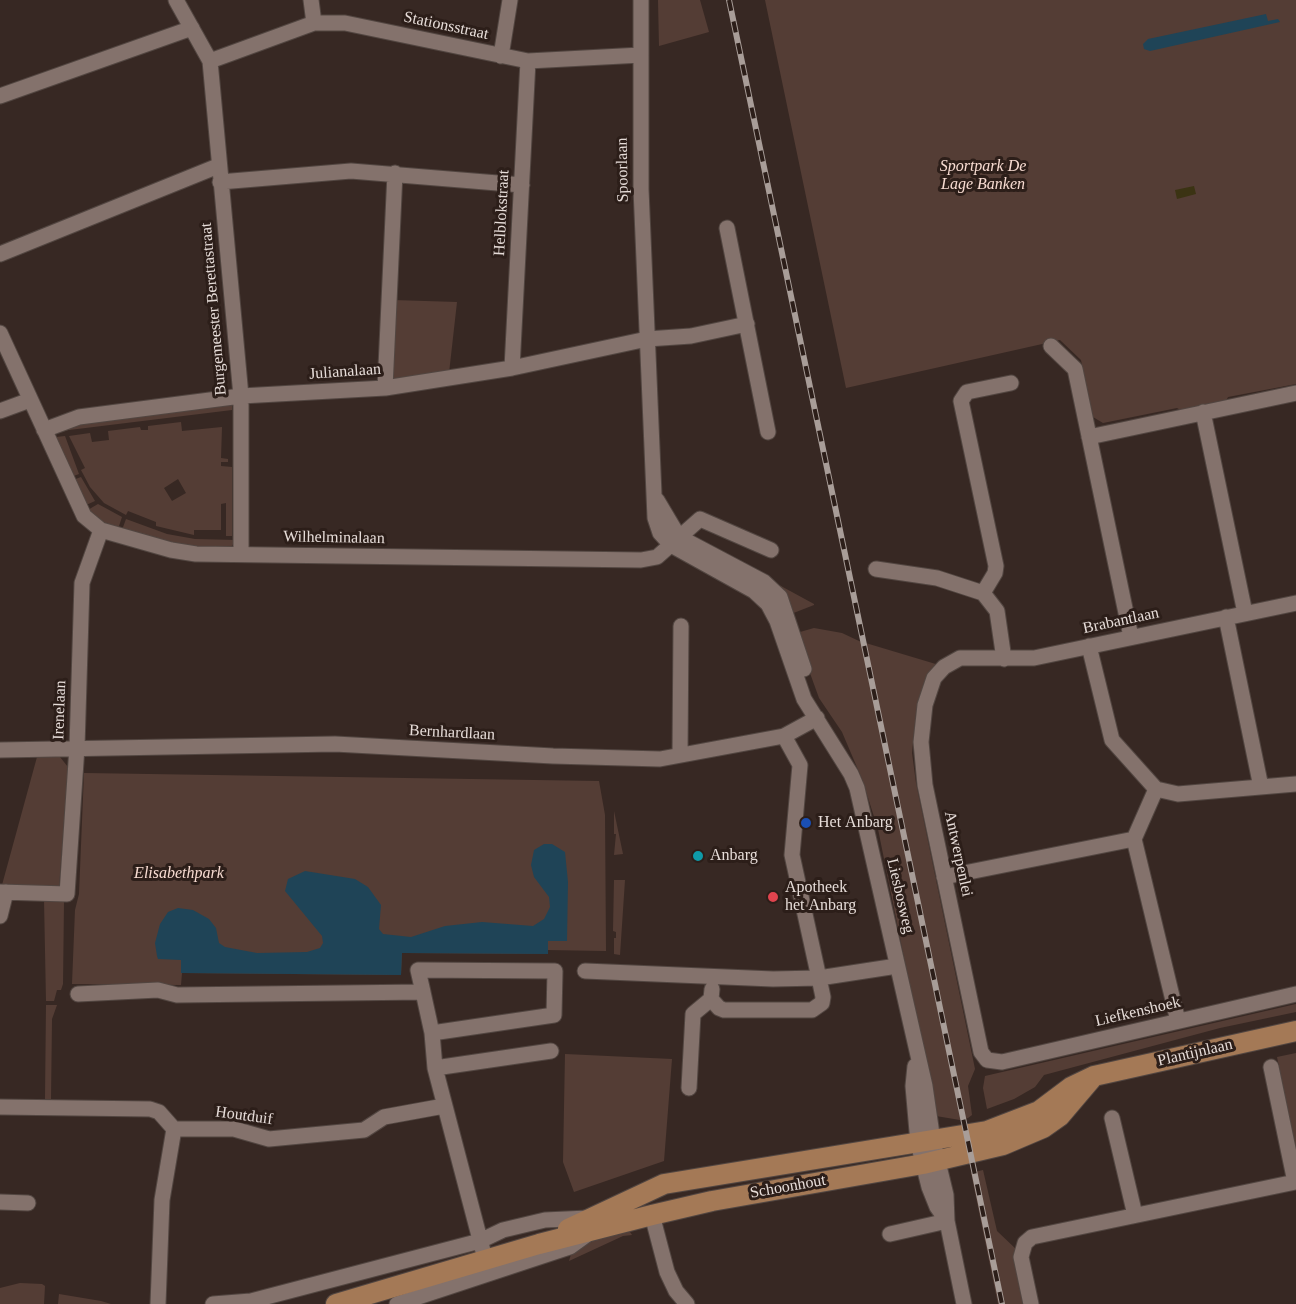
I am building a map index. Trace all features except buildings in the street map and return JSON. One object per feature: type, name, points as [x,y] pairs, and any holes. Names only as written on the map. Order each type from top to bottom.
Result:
[{"type":"main road","name":"Plantijnlaan","points":[[985,1141],[1032,1115],[1071,1087],[1094,1076],[1296,1031]]},
{"type":"main road","name":"Schoonhout","points":[[336,1304],[486,1262],[590,1225],[652,1215],[985,1141]]},
{"type":"main road","name":"Schoonhout","points":[[590,1225],[646,1190],[678,1180],[928,1152]]},
{"type":"main road","points":[[646,1190],[652,1215]]},
{"type":"street","points":[[176,0],[210,60]]},
{"type":"street","points":[[311,0],[314,22]]},
{"type":"street","name":"Stationsstraat","points":[[501,56],[510,0]]},
{"type":"street","name":"Spoorlaan","points":[[641,0],[641,189],[652,491],[675,541]]},
{"type":"street","name":"Stationsstraat","points":[[210,60],[314,22],[345,23],[528,61],[640,55]]},
{"type":"street","points":[[0,96],[192,28]]},
{"type":"street","name":"Burgemeester Berettastraat","points":[[210,60],[241,396],[241,554]]},
{"type":"street","name":"Helblokstraat","points":[[512,368],[528,61]]},
{"type":"street","points":[[0,254],[219,174],[351,171],[522,184]]},
{"type":"street","points":[[385,388],[395,173]]},
{"type":"street","points":[[728,228],[768,432]]},
{"type":"street","points":[[647,339],[690,336],[747,324]]},
{"type":"street","points":[[0,333],[84,516],[101,530]]},
{"type":"street","name":"Julianalaan","points":[[44,430],[79,417],[241,396],[385,388],[512,368],[647,339]]},
{"type":"street","points":[[1050,346],[1075,369],[1131,637]]},
{"type":"street","points":[[983,593],[995,573],[996,566],[961,401],[968,392],[1011,382]]},
{"type":"street","points":[[1089,437],[1296,393]]},
{"type":"street","points":[[0,411],[30,400]]},
{"type":"street","points":[[1203,412],[1245,613]]},
{"type":"street","name":"Wilhelminalaan","points":[[101,530],[171,550],[195,554],[641,560],[657,557],[700,519],[771,550]]},
{"type":"street","name":"Irenelaan","points":[[3,892],[67,894],[77,747],[82,583],[101,530]]},
{"type":"street","name":"Liesbosweg","points":[[675,541],[764,582],[780,597],[792,628],[817,718],[857,788],[916,1055],[925,1086],[928,1152],[946,1195],[947,1221],[964,1304]]},
{"type":"street","points":[[876,569],[937,578],[983,593],[995,606],[999,616],[1004,659]]},
{"type":"street","name":"Brabantlaan","points":[[953,661],[968,656],[1004,659],[1034,658],[1296,603]]},
{"type":"street","points":[[1226,617],[1262,787]]},
{"type":"street","points":[[680,755],[681,626]]},
{"type":"street","points":[[1089,646],[1112,740],[1156,789],[1178,794],[1296,784]]},
{"type":"street","name":"Antwerpenlei","points":[[953,661],[939,672],[930,687],[921,742],[924,785],[981,1052],[987,1060]]},
{"type":"street","name":"Bernhardlaan","points":[[0,750],[335,744],[553,756],[660,759],[784,736],[817,718]]},
{"type":"street","points":[[712,977],[711,999],[718,1008],[724,1010],[812,1010],[822,1003],[819,978],[792,855],[800,765],[784,736]]},
{"type":"street","points":[[1156,789],[1134,839],[1178,1020]]},
{"type":"street","points":[[944,877],[1134,839]]},
{"type":"street","points":[[0,916],[3,892]]},
{"type":"street","points":[[585,971],[712,977],[819,978],[897,966]]},
{"type":"street","points":[[432,1033],[555,1015],[555,971],[418,970],[432,1033],[435,1068],[486,1262]]},
{"type":"street","points":[[78,994],[158,990],[177,995],[423,992]]},
{"type":"street","name":"Liefkenshoek","points":[[987,1060],[1002,1062],[1296,994]]},
{"type":"street","points":[[689,1088],[693,1014],[711,999]]},
{"type":"street","points":[[435,1068],[551,1051]]},
{"type":"street","points":[[1031,1304],[1021,1257],[1025,1243],[1040,1234],[1296,1183],[1271,1067]]},
{"type":"street","name":"Houtduif","points":[[174,1129],[234,1129],[269,1139],[364,1130],[384,1118],[444,1106]]},
{"type":"street","points":[[0,1107],[150,1109],[159,1112],[174,1129],[162,1200],[158,1304]]},
{"type":"street","points":[[1112,1118],[1135,1215]]},
{"type":"street","points":[[0,1202],[28,1203]]},
{"type":"street","points":[[652,1215],[668,1272],[687,1304]]},
{"type":"street","name":"Schoonhout","points":[[213,1304],[251,1301],[480,1241],[503,1230],[545,1220],[590,1225]]},
{"type":"street","points":[[890,1234],[947,1221]]},
{"type":"street","name":"Schoonhout","points":[[397,1304],[570,1247],[590,1225]]},
{"type":"green space","points":[[658,0],[700,0],[709,32],[659,46]]},
{"type":"green space","name":"Sportpark De Lage Banken","points":[[765,0],[1296,0],[1296,384],[1228,397],[1225,403],[1184,412],[1177,408],[1103,423],[1093,417],[1081,360],[1060,340],[846,388]]},
{"type":"green space","points":[[393,300],[457,302],[449,373],[391,382]]},
{"type":"green space","points":[[232,404],[232,410],[61,431],[81,423]]},
{"type":"green space","points":[[181,422],[182,431],[222,427],[221,458],[228,459],[228,462],[221,462],[221,466],[232,467],[232,536],[226,536],[226,503],[221,504],[221,530],[194,530],[194,535],[156,526],[156,522],[128,511],[126,515],[104,503],[90,487],[81,470],[85,468],[69,436],[90,433],[92,442],[109,440],[108,431],[140,427],[141,430],[148,430],[148,426]],"holes":[[[178,479],[186,493],[172,501],[164,488]]]},
{"type":"green space","points":[[65,436],[79,474],[71,477],[55,442],[56,437]]},
{"type":"green space","points":[[81,477],[95,501],[84,506],[73,480]]},
{"type":"green space","points":[[98,504],[122,517],[118,529],[100,523],[86,511]]},
{"type":"green space","points":[[126,519],[167,534],[195,539],[236,540],[231,547],[194,549],[122,530]]},
{"type":"green space","points":[[702,543],[814,604],[814,605],[791,614]]},
{"type":"green space","points":[[814,628],[842,633],[859,641],[939,665],[924,683],[916,712],[912,753],[916,783],[975,1069],[968,1086],[972,1115],[968,1118],[960,1120],[936,1116],[878,829],[862,779],[842,732],[819,698],[802,651],[800,632]]},
{"type":"green space","points":[[37,757],[60,757],[68,767],[59,888],[2,885]]},
{"type":"green space","name":"Elisabethpark","points":[[84,773],[599,781],[605,815],[606,951],[548,950],[548,954],[402,953],[401,975],[182,973],[181,985],[72,984],[75,910],[79,894]]},
{"type":"green space","points":[[614,811],[623,854],[614,855],[616,834],[614,834]]},
{"type":"green space","points":[[614,880],[625,880],[620,955],[614,954],[616,932],[613,931]]},
{"type":"green space","points":[[44,899],[64,901],[63,984],[61,990],[57,990],[54,1001],[46,1001]]},
{"type":"green space","points":[[1296,1004],[1296,1012],[1220,1028],[1044,1075],[1035,1087],[1014,1099],[987,1109],[983,1088],[985,1076]]},
{"type":"green space","points":[[46,1005],[57,1005],[52,1019],[51,1099],[45,1099]]},
{"type":"green space","points":[[1296,1053],[1296,1151],[1277,1057]]},
{"type":"green space","points":[[565,1054],[672,1059],[664,1161],[574,1192],[563,1162]]},
{"type":"green space","points":[[983,1170],[997,1231],[1017,1250],[1025,1304],[998,1304],[971,1173]]},
{"type":"green space","points":[[627,1227],[632,1235],[623,1236],[569,1261],[572,1251],[583,1241]]},
{"type":"green space","points":[[20,1283],[45,1286],[44,1304],[0,1304],[0,1288]]},
{"type":"green space","points":[[59,1294],[101,1301],[111,1304],[58,1304]]},
{"type":"sand","points":[[1194,186],[1196,194],[1177,199],[1175,190]]},
{"type":"water","points":[[1266,14],[1268,21],[1278,19],[1280,22],[1150,51],[1144,49],[1143,44],[1148,39]]},
{"type":"water","points":[[544,844],[552,844],[565,852],[568,882],[567,941],[548,941],[548,954],[402,953],[401,975],[181,973],[181,960],[158,959],[157,956],[155,943],[160,924],[168,912],[178,908],[193,910],[209,919],[216,928],[219,943],[225,947],[257,953],[307,952],[320,948],[323,943],[322,936],[285,891],[288,879],[305,871],[355,879],[368,887],[381,905],[379,929],[383,934],[411,937],[445,926],[482,922],[533,926],[544,919],[550,907],[549,897],[534,877],[531,865],[534,850]]},
{"type":"railway","points":[[729,0],[1002,1304]]},
{"type":"place","name":"Het Anbarg","points":[[806,823]]},
{"type":"place","name":"Anbarg","points":[[698,856]]},
{"type":"place","name":"Apotheek het Anbarg","points":[[773,897]]}]
